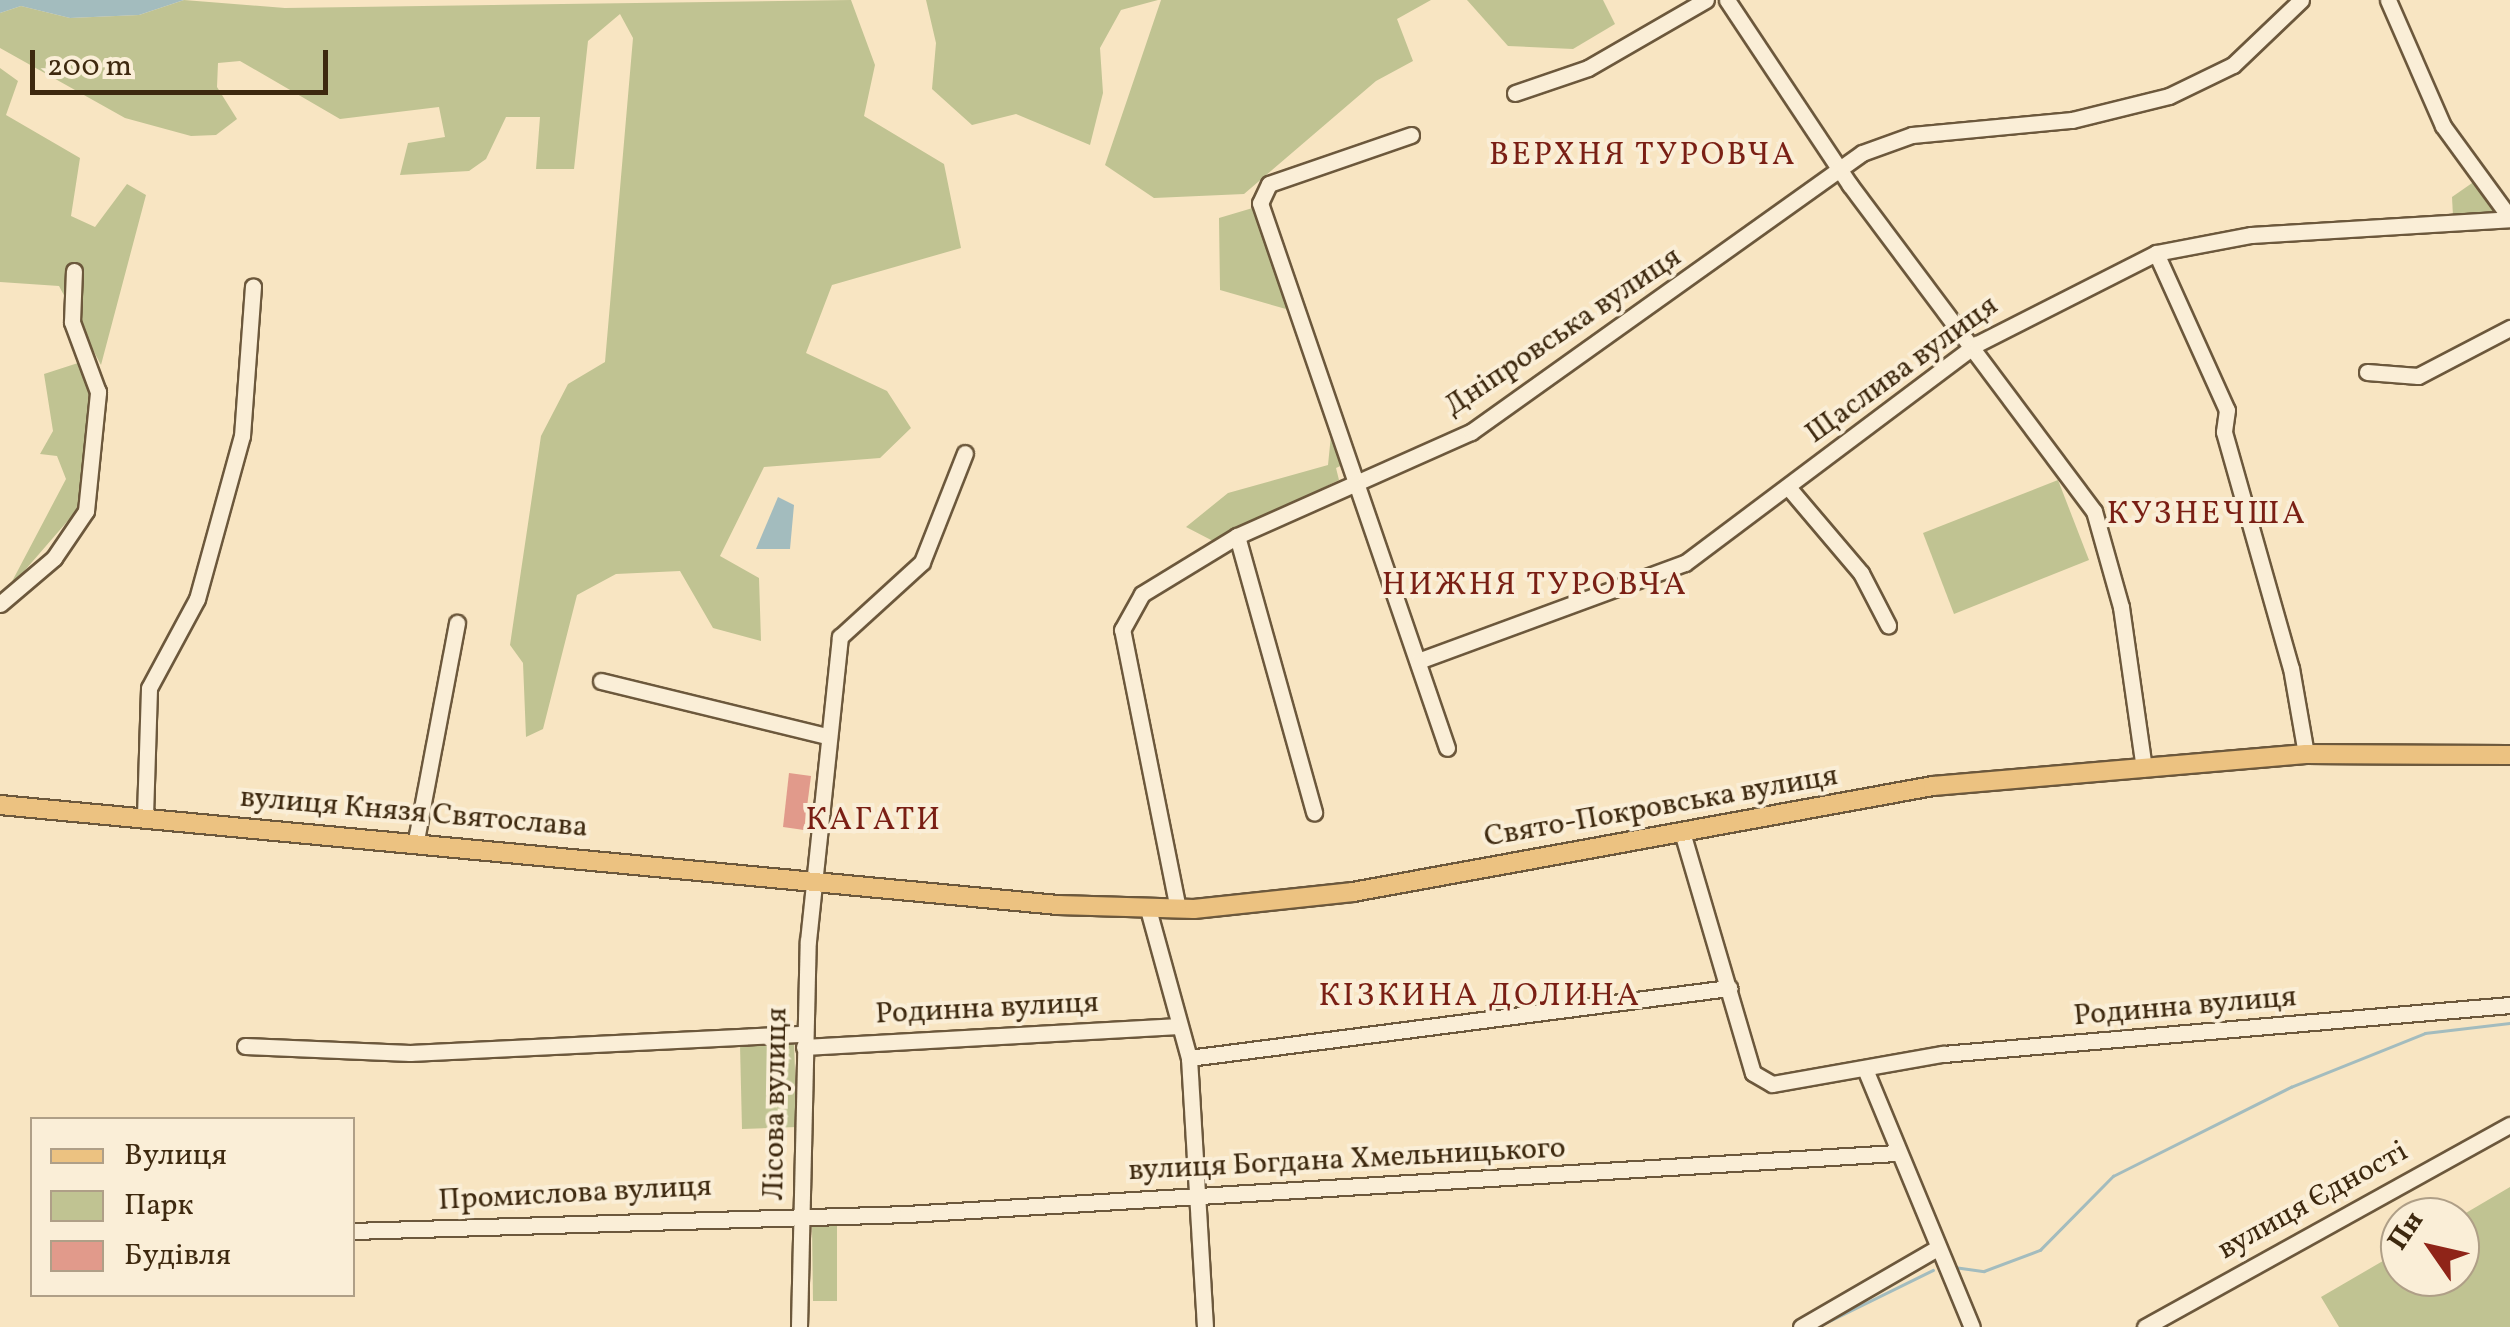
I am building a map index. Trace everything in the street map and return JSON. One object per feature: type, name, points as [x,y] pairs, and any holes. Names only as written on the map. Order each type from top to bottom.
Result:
[{"type":"main road","name":"Свято-Покровська вулиця","points":[[819,883],[1178,909],[1353,892],[1934,786],[2306,754],[2510,755]]},
{"type":"main road","name":"вулиця Князя Святослава","points":[[0,805],[416,840],[819,883]]},
{"type":"street","points":[[1515,93],[1588,68],[1706,0]]},
{"type":"street","points":[[1727,0],[1840,165],[1977,344],[2094,511],[2121,606],[2144,768]]},
{"type":"street","name":"Дніпровська вулиця","points":[[1178,909],[1122,630],[1142,594],[1237,536],[1471,432],[1840,165],[1912,135],[2072,120],[2169,96],[2234,65],[2301,0]]},
{"type":"street","points":[[2388,0],[2444,126],[2510,219]]},
{"type":"street","points":[[1411,134],[1261,194],[1447,748]]},
{"type":"street","name":"Щаслива вулиця","points":[[1418,661],[1685,563],[1977,344],[2156,253],[2251,235],[2510,219]]},
{"type":"street","points":[[2156,253],[2227,410],[2224,432],[2291,668],[2306,754]]},
{"type":"street","points":[[0,604],[54,558],[86,511],[98,392],[72,322],[74,271]]},
{"type":"street","points":[[145,816],[149,688],[197,599],[242,436],[253,286]]},
{"type":"street","points":[[2366,372],[2418,376],[2510,328]]},
{"type":"street","name":"Лісова вулиця","points":[[799,1327],[804,1041],[819,883],[826,736],[840,637],[922,562],[965,453]]},
{"type":"street","points":[[1788,487],[1862,573],[1888,625]]},
{"type":"street","points":[[1237,536],[1314,812]]},
{"type":"street","points":[[416,840],[457,622]]},
{"type":"street","points":[[601,682],[826,736]]},
{"type":"street","points":[[1188,1058],[1729,988],[1682,832]]},
{"type":"street","points":[[1148,909],[1174,1026],[1188,1058],[1205,1327]]},
{"type":"street","name":"Родинна вулиця","points":[[1729,988],[1761,1081],[1865,1069],[1944,1054],[2510,1005]]},
{"type":"street","name":"Родинна вулиця","points":[[245,1046],[410,1053],[1174,1026]]},
{"type":"street","points":[[1865,1069],[1934,1250],[1972,1327]]},
{"type":"street","name":"вулиця Єдності","points":[[2145,1327],[2510,1125]]},
{"type":"street","name":"вулиця Богдана Хмельницького","points":[[800,1212],[907,1214],[1195,1192],[1476,1185],[1895,1153]]},
{"type":"street","name":"Промислова вулиця","points":[[355,1231],[800,1212]]},
{"type":"street","points":[[1801,1327],[1934,1250]]},
{"type":"green space","points":[[184,0],[285,8],[851,0],[875,65],[864,116],[944,164],[961,248],[832,285],[806,353],[887,391],[911,428],[880,458],[764,467],[720,556],[759,578],[761,641],[713,628],[680,571],[616,574],[577,595],[543,729],[526,737],[523,663],[510,645],[541,436],[568,384],[605,362],[633,38],[620,14],[588,41],[574,169],[536,169],[540,117],[506,117],[486,159],[469,171],[400,175],[408,143],[445,137],[439,107],[340,119],[240,61],[218,63],[217,87],[237,119],[216,135],[191,136],[125,118],[0,48],[0,13],[21,6],[70,18],[139,15]]},
{"type":"green space","points":[[926,0],[1158,0],[1121,10],[1100,48],[1103,93],[1090,145],[1016,114],[972,125],[932,89],[936,43]]},
{"type":"green space","points":[[1161,0],[1431,0],[1397,19],[1413,61],[1376,81],[1244,194],[1154,198],[1105,165]]},
{"type":"green space","points":[[1467,0],[1603,0],[1615,24],[1573,49],[1508,46]]},
{"type":"green space","points":[[0,68],[18,81],[6,115],[80,158],[71,216],[95,227],[127,184],[146,195],[101,365],[59,286],[0,282]]},
{"type":"green space","points":[[2475,181],[2498,212],[2453,216],[2452,197]]},
{"type":"green space","points":[[1256,207],[1294,322],[1286,309],[1220,290],[1219,218]]},
{"type":"green space","points":[[78,363],[93,397],[78,509],[7,591],[66,479],[57,456],[40,454],[53,431],[44,374]]},
{"type":"green space","points":[[1339,434],[1349,462],[1336,468],[1339,480],[1213,541],[1186,527],[1228,493],[1328,465],[1331,435]]},
{"type":"green space","points":[[2058,480],[2089,560],[1954,614],[1923,533]]},
{"type":"green space","points":[[794,1043],[797,1127],[742,1129],[740,1045]]},
{"type":"green space","points":[[2510,1187],[2510,1327],[2339,1327],[2321,1297],[2380,1263],[2380,1297],[2480,1297],[2480,1205]]},
{"type":"green space","points":[[812,1225],[837,1225],[837,1301],[813,1301]]},
{"type":"water","points":[[0,0],[184,0],[139,15],[70,18],[21,6],[0,13]]},
{"type":"water","points":[[778,497],[794,505],[790,549],[756,549]]},
{"type":"building","points":[[789,773],[811,776],[804,830],[783,827]]},
{"type":"waterway","points":[[1954,1267],[1984,1271],[2040,1250],[2113,1176],[2291,1087],[2425,1033],[2510,1023]]},
{"type":"waterway","points":[[1817,1327],[1933,1270]]},
{"type":"district","name":"ВЕРХНЯ ТУРОВЧА","points":[[1643,156]]},
{"type":"district","name":"КУЗНЕЧША","points":[[2207,515]]},
{"type":"district","name":"НИЖНЯ ТУРОВЧА","points":[[1535,586]]},
{"type":"district","name":"КАГАТИ","points":[[874,821]]},
{"type":"district","name":"КІЗКИНА ДОЛИНА","points":[[1480,997]]}]
